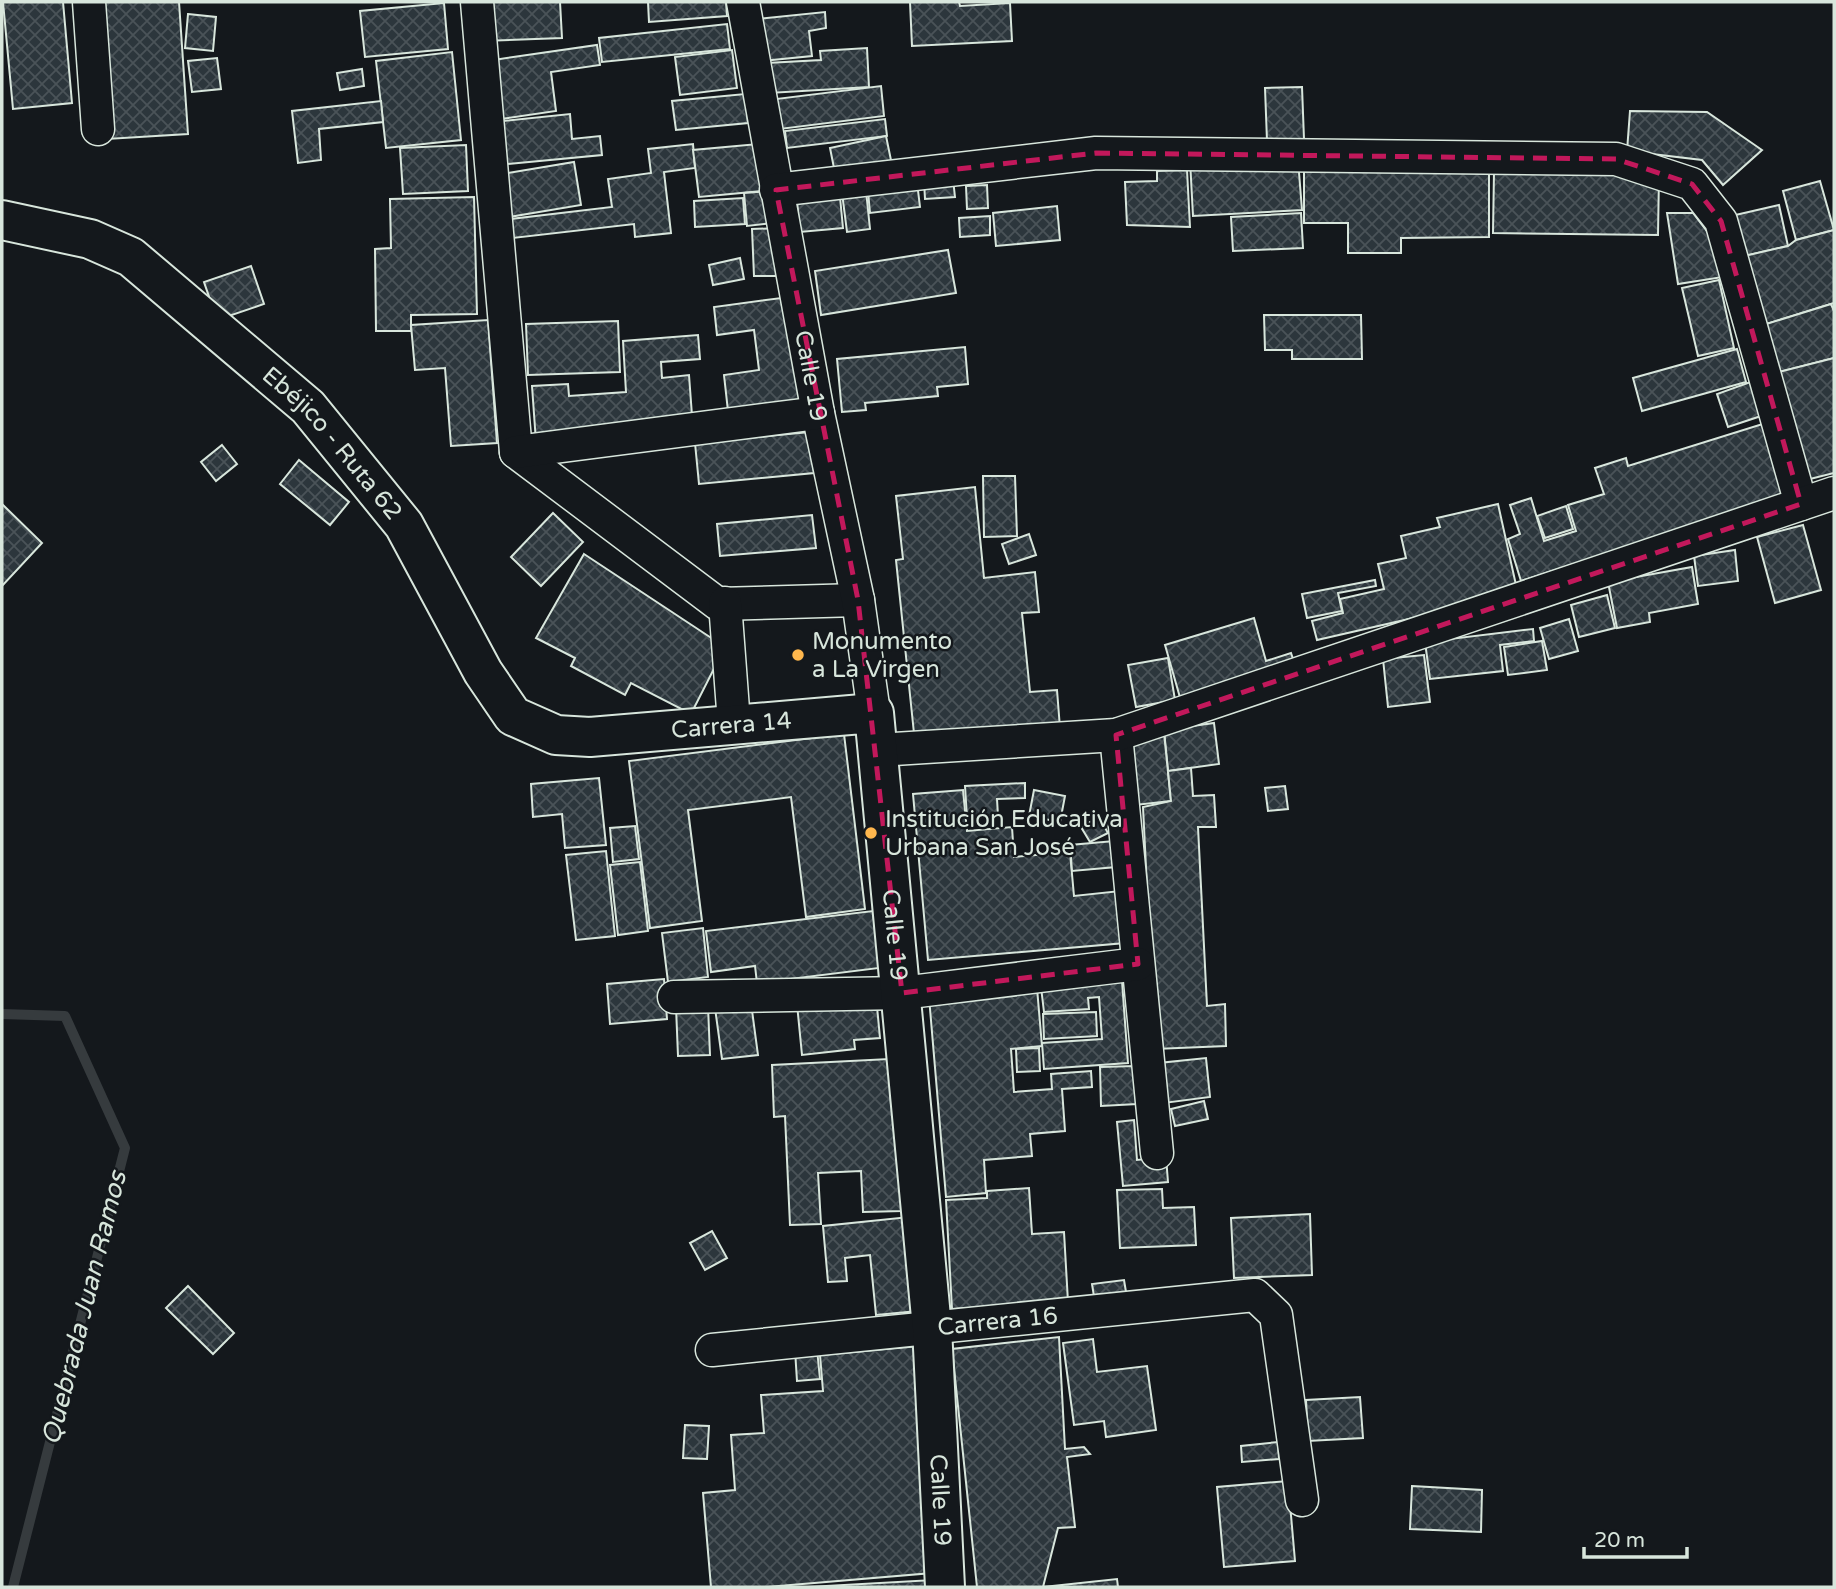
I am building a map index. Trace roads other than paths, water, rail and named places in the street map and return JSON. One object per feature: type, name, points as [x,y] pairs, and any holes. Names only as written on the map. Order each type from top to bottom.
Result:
[{"type":"street","points":[[89,2],[98,129]]},
{"type":"street","points":[[477,2],[516,452],[718,604],[858,600]]},
{"type":"street","name":"Calle 19","points":[[743,2],[818,413],[858,600],[874,713],[932,1328],[945,1587]]},
{"type":"street","points":[[776,190],[1096,153],[1616,159],[1692,184],[1721,221],[1801,505]]},
{"type":"street","name":"Ebéjico - Ruta 62","points":[[2,220],[90,239],[131,257],[308,407],[404,525],[483,672],[513,716],[556,735],[590,737]]},
{"type":"street","points":[[516,452],[818,413]]},
{"type":"street","points":[[878,750],[1116,735],[1834,492]]},
{"type":"street","points":[[725,603],[734,723]]},
{"type":"street","name":"Carrera 14","points":[[590,737],[874,713]]},
{"type":"street","points":[[1116,735],[1157,1153]]},
{"type":"street","points":[[674,997],[902,993],[1138,964]]},
{"type":"street","name":"Carrera 16","points":[[712,1350],[1255,1295],[1276,1315],[1302,1500]]},
{"type":"waterway","name":"Quebrada Juan Ramos","points":[[2,1014],[65,1016],[125,1148],[13,1587]]},
{"type":"place","name":"Monumento a La Virgen","points":[[798,655]]},
{"type":"place","name":"Institución Educativa Urbana San José","points":[[871,833]]}]
